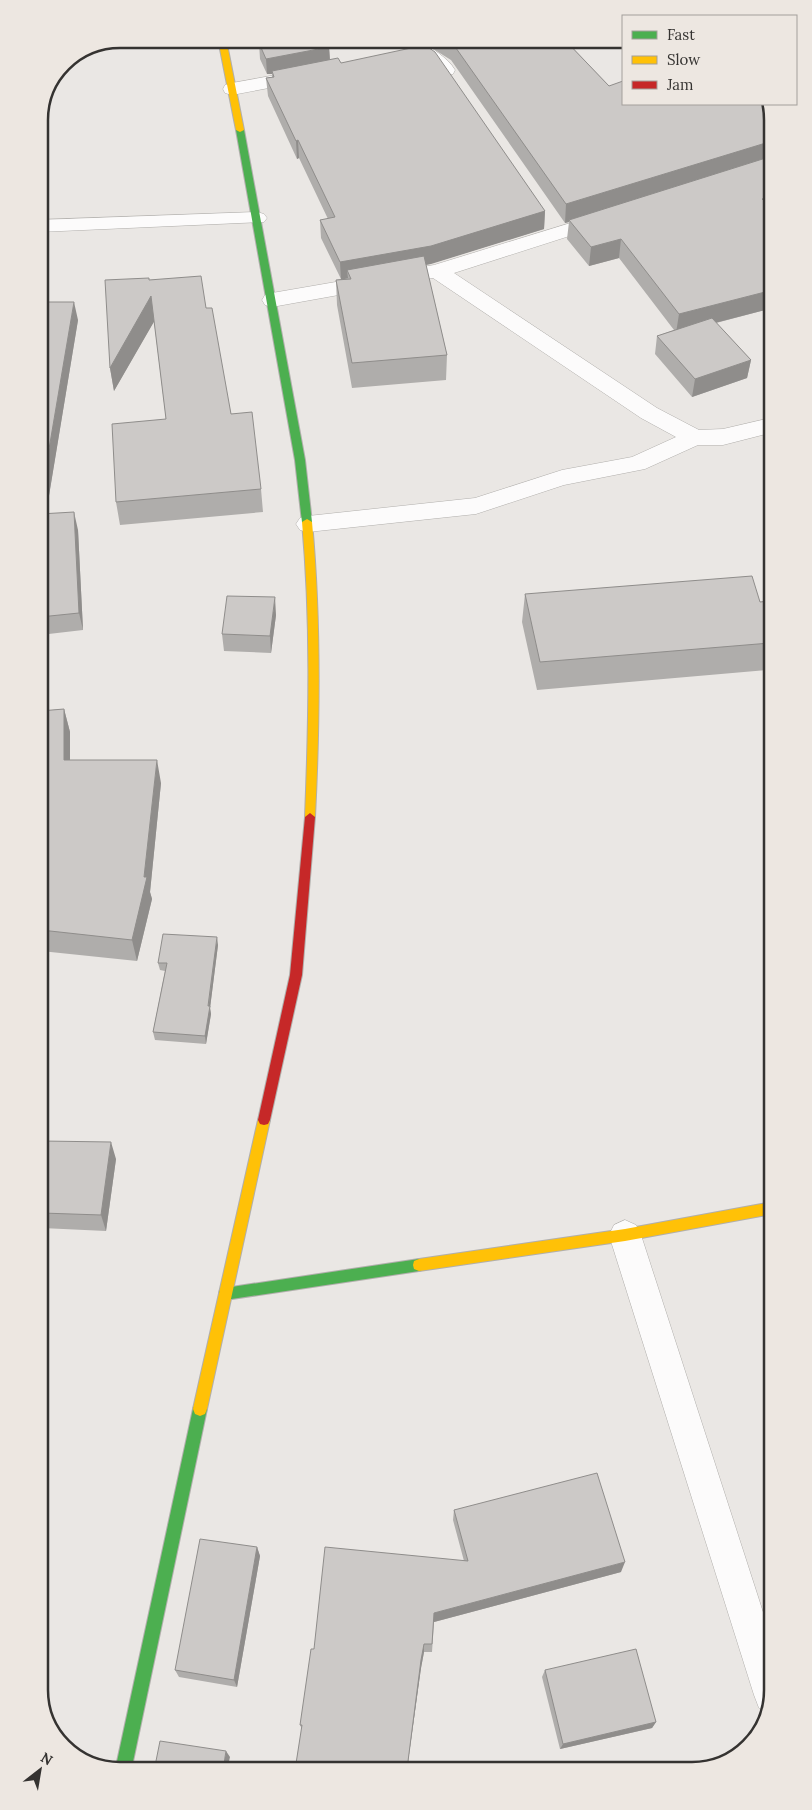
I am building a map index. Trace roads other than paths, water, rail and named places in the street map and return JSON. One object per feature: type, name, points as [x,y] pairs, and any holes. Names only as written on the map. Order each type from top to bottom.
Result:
[{"type":"street","points":[[126,1762],[225,1294],[296,975],[309,837],[314,741],[313,572],[308,524],[300,460],[272,300],[224,48]]},
{"type":"street","points":[[413,49],[443,65],[456,85]]},
{"type":"street","points":[[232,89],[321,73]]},
{"type":"street","points":[[272,300],[437,270],[554,224],[626,212]]},
{"type":"street","points":[[48,226],[257,218]]},
{"type":"street","points":[[437,270],[625,398],[695,438]]},
{"type":"street","points":[[308,524],[476,506],[562,478],[637,464],[695,438],[723,437],[764,427]]},
{"type":"street","points":[[225,1294],[625,1235],[764,1209]]},
{"type":"street","points":[[625,1235],[764,1671]]}]
